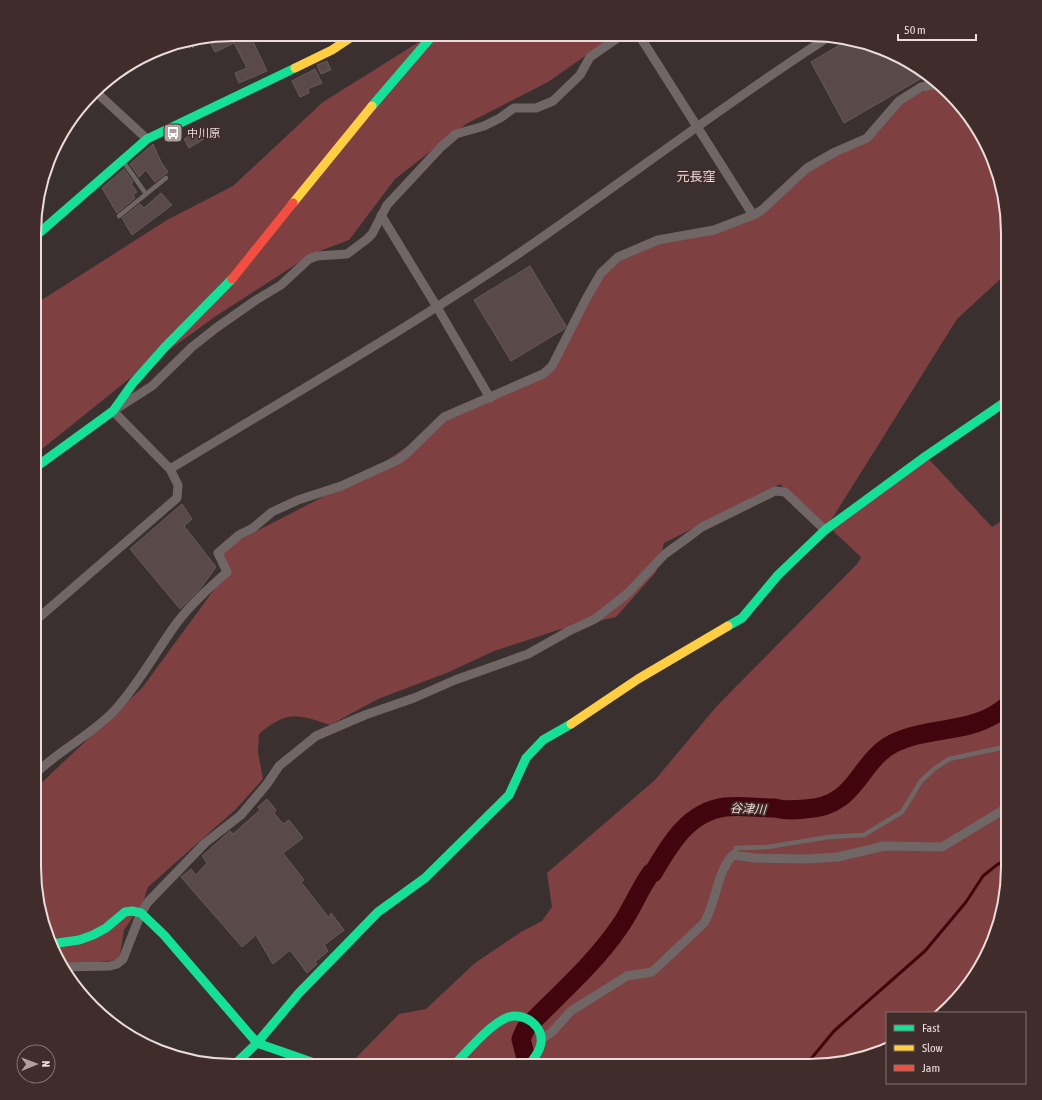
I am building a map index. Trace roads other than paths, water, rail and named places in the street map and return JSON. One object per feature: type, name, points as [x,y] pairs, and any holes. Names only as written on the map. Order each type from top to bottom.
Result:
[{"type":"street","points":[[41,231],[147,139],[332,50],[346,41]]},
{"type":"street","points":[[113,411],[133,383],[232,279],[368,110],[428,41]]},
{"type":"street","points":[[41,463],[113,411],[152,386],[192,347],[256,300],[281,285],[309,260],[317,256],[350,252],[372,234],[387,205],[441,147],[456,134],[484,126],[500,118],[514,108],[536,108],[553,101],[580,75],[590,57],[613,41]]},
{"type":"street","points":[[643,41],[753,215]]},
{"type":"street","points":[[170,469],[437,307],[523,250],[783,66],[822,41]]},
{"type":"street","points":[[41,768],[86,735],[113,711],[176,623],[198,598],[227,572],[218,553],[239,536],[253,528],[272,512],[298,500],[341,486],[398,460],[444,417],[490,398],[525,380],[543,374],[552,366],[601,273],[618,257],[658,240],[714,230],[753,215],[762,210],[807,168],[835,152],[867,138],[899,100],[921,87],[931,85]]},
{"type":"street","points":[[99,95],[147,139]]},
{"type":"street","points":[[381,215],[490,398]]},
{"type":"street","points":[[240,1059],[257,1043],[299,993],[348,941],[378,912],[426,878],[509,795],[526,758],[543,740],[584,716],[638,679],[742,618],[778,575],[825,530],[926,456],[1001,405]]},
{"type":"street","points":[[41,616],[177,498],[178,485],[170,469],[113,411]]},
{"type":"street","points":[[69,967],[104,967],[117,964],[123,959],[141,913],[148,902],[205,843],[241,816],[267,784],[279,766],[316,736],[365,715],[414,698],[455,680],[528,654],[569,631],[595,619],[628,593],[665,554],[702,527],[775,491],[785,492],[825,530]]},
{"type":"street","points":[[542,1039],[552,1032],[571,1011],[627,976],[652,972],[698,928],[710,913],[727,861],[733,855],[755,858],[808,859],[838,857],[884,846],[942,847],[1001,811]]},
{"type":"street","points":[[57,943],[79,940],[93,935],[106,928],[125,912],[132,911],[141,913],[164,934],[257,1043],[303,1059]]},
{"type":"street","points":[[460,1059],[497,1023],[508,1017],[526,1018],[536,1025],[542,1039],[540,1047],[533,1059]]},
{"type":"lane","points":[[123,161],[146,194]]},
{"type":"lane","points":[[120,216],[166,178]]},
{"type":"lane","points":[[733,855],[736,848],[768,847],[829,837],[864,835],[902,812],[921,782],[934,769],[949,759],[1001,747]]},
{"type":"waterway","name":"谷津川","points":[[526,1059],[521,1039],[526,1028],[586,968],[608,942],[623,922],[642,887],[651,873],[653,873],[666,851],[690,822],[712,810],[731,806],[775,808],[782,810],[805,809],[823,806],[836,801],[847,792],[872,761],[882,751],[894,743],[908,737],[981,721],[995,715],[1001,710]]},
{"type":"waterway","points":[[811,1059],[834,1031],[925,951],[966,902],[983,876],[1001,863]]},
{"type":"place","name":"中川原","points":[[173,133]]},
{"type":"district","name":"元長窪","points":[[696,176]]}]
